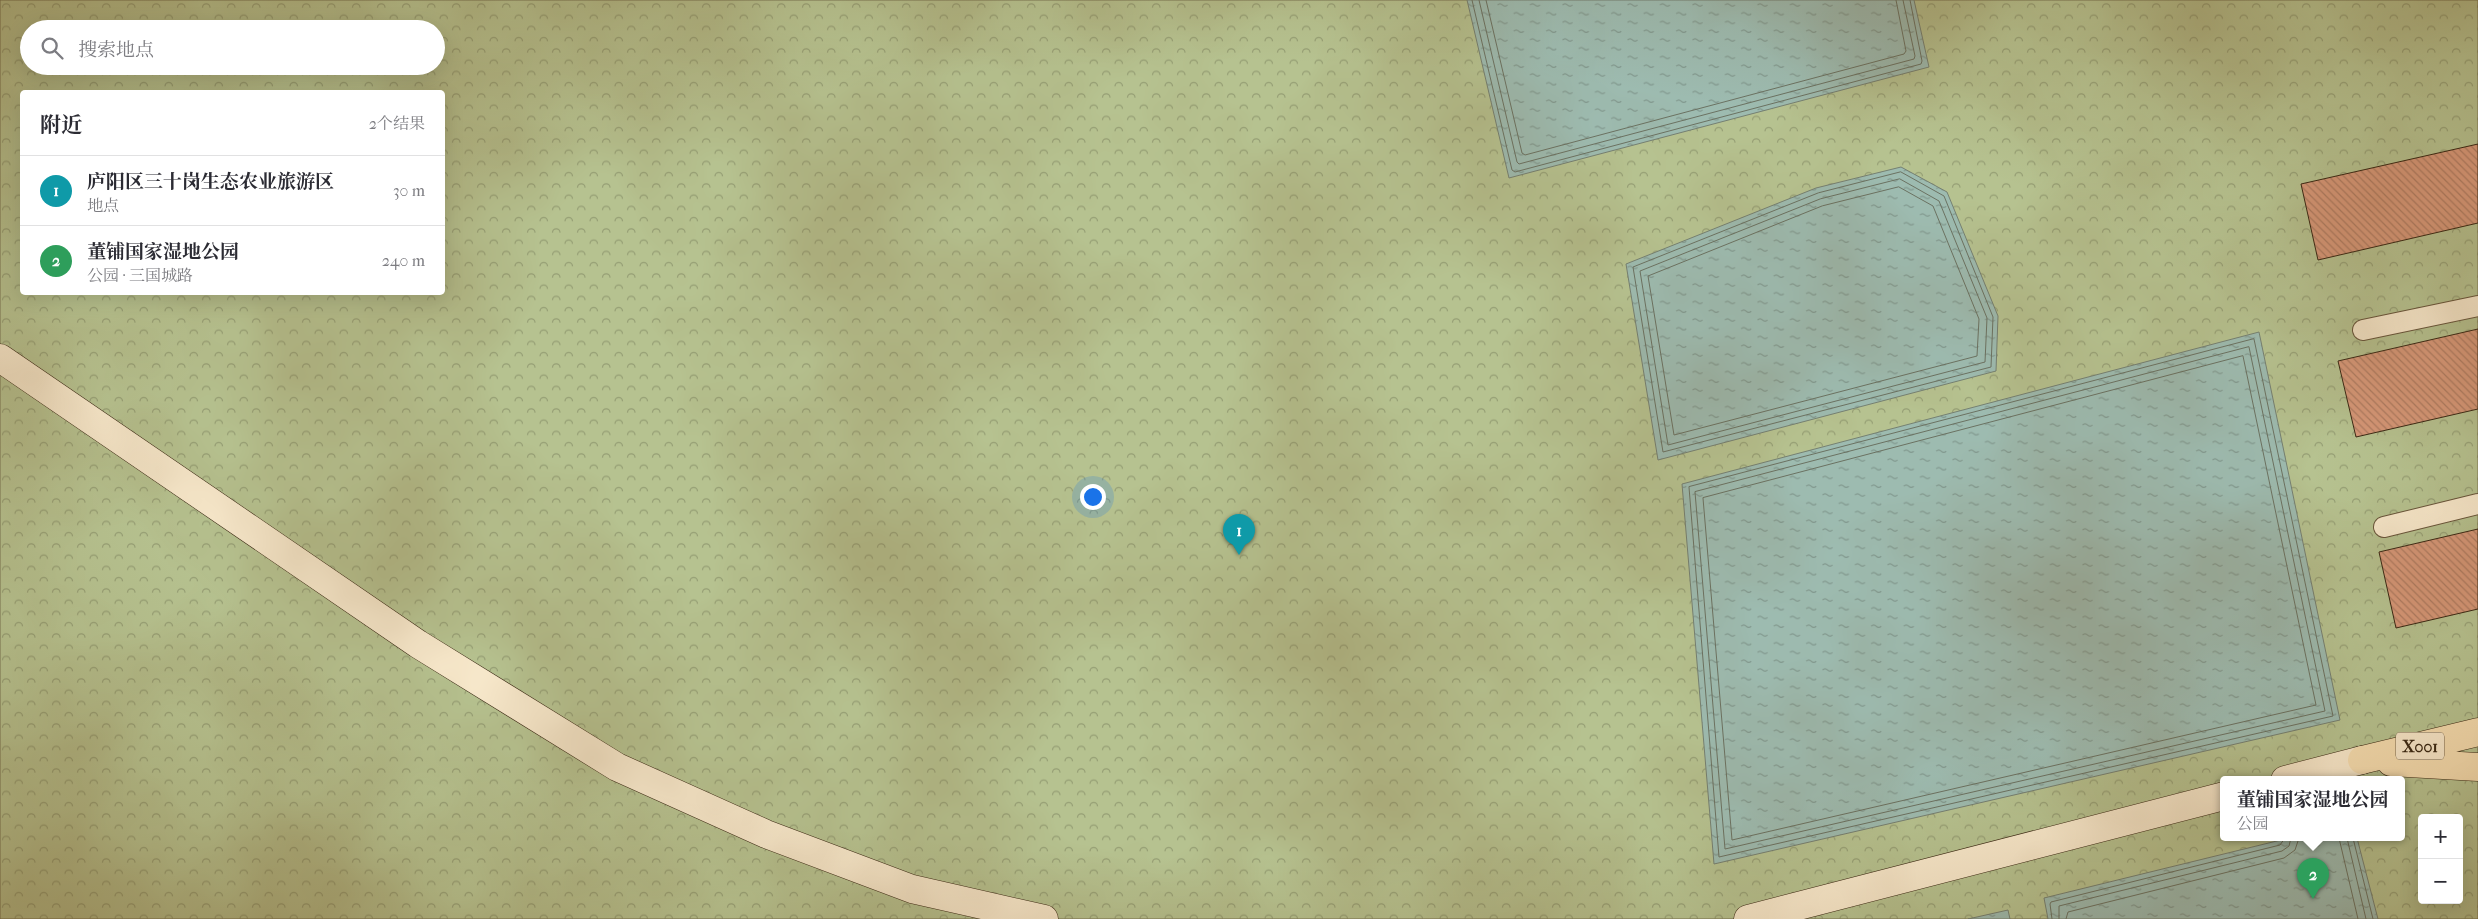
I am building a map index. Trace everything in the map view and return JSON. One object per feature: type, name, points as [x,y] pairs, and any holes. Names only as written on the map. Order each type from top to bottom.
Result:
[{"type":"main road","points":[[0,358],[418,644],[618,767],[766,834],[912,889],[1044,919]]},
{"type":"main road","name":"X001","points":[[2362,760],[2478,732]]},
{"type":"main road","points":[[2300,776],[2362,760]]},
{"type":"main road","name":"X001","points":[[2362,760],[2478,767]]},
{"type":"main road","points":[[1748,919],[2220,797]]},
{"type":"lane","points":[[2364,330],[2478,306]]},
{"type":"lane","points":[[2384,527],[2478,504]]},
{"type":"green space","points":[[0,0],[2478,0],[2478,919],[0,919]]},
{"type":"water","points":[[1467,0],[1914,0],[1929,67],[1509,178]]},
{"type":"water","points":[[1901,167],[1947,192],[1998,316],[1996,371],[1658,460],[1626,264],[1816,188]]},
{"type":"water","points":[[2259,332],[2340,720],[1714,864],[1682,484]]},
{"type":"water","points":[[2277,841],[2358,841],[2378,919],[2048,919],[2044,898]]},
{"type":"water","points":[[2008,910],[2010,919],[1968,919]]},
{"type":"building","points":[[2478,144],[2478,223],[2318,260],[2301,184]]},
{"type":"building","points":[[2478,329],[2478,409],[2356,437],[2338,361]]},
{"type":"building","points":[[2478,529],[2478,609],[2396,628],[2379,552]]},
{"type":"place","name":"庐阳区三十岗生态农业旅游区","points":[[1239,555]]},
{"type":"place","name":"董铺国家湿地公园","points":[[2313,899]]}]
